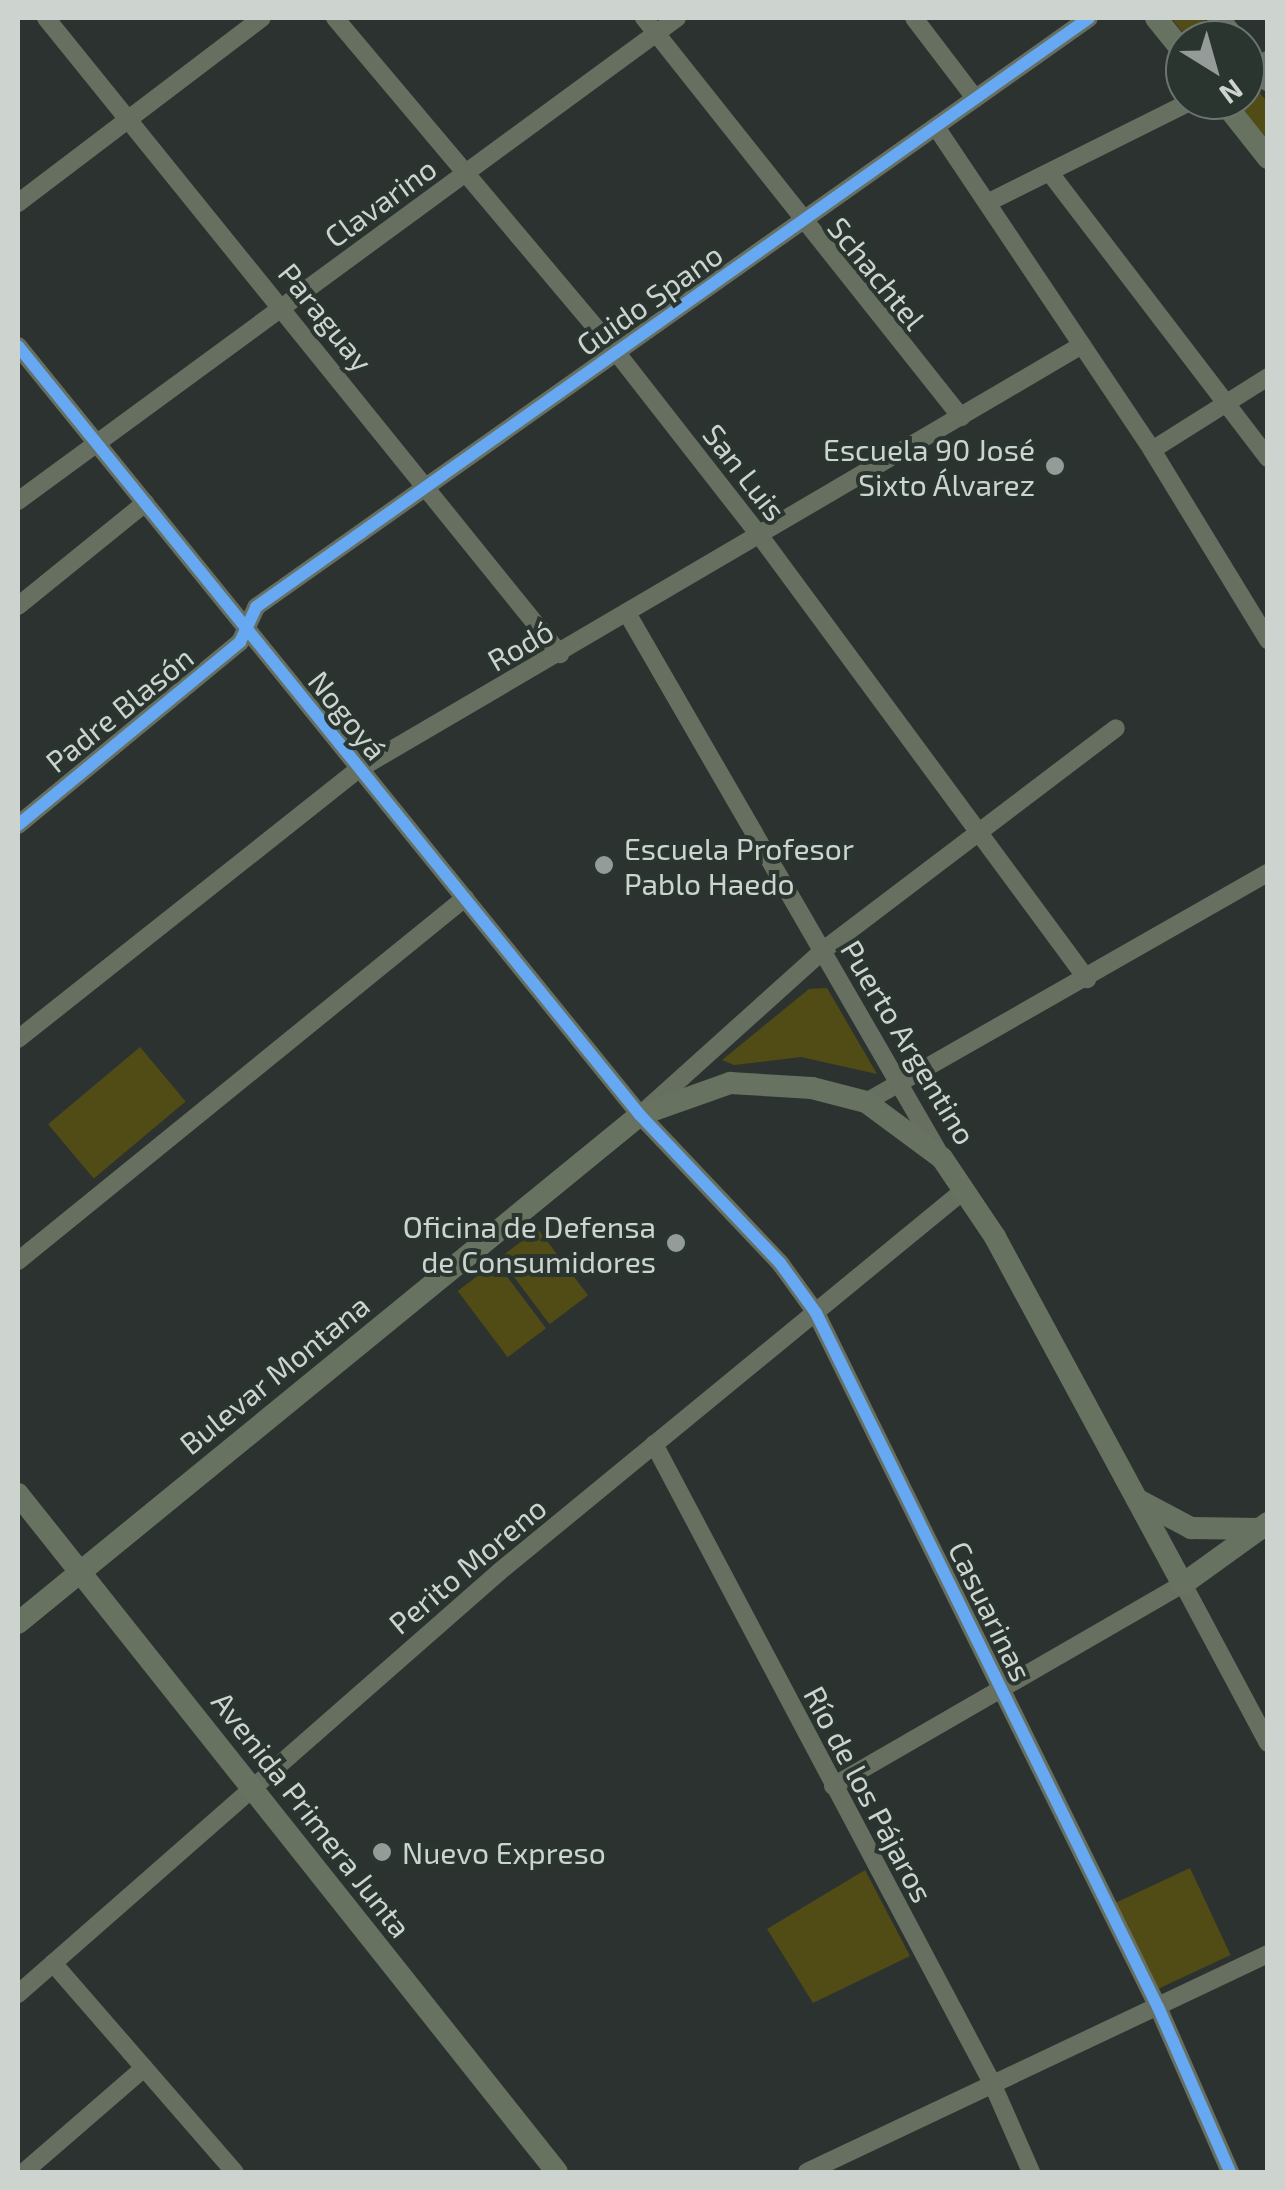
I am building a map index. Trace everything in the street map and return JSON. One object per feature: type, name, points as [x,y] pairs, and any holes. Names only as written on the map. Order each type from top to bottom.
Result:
[{"type":"main road","points":[[1238,120],[1268,158]]},
{"type":"main road","name":"Bulevar Montana","points":[[18,1623],[640,1115],[730,1083],[812,1088],[866,1102],[942,1158]]},
{"type":"main road","name":"Puerto Argentino","points":[[942,1158],[1182,1584]]},
{"type":"main road","name":"Avenida Primera Junta","points":[[18,1494],[556,2172]]},
{"type":"main road","points":[[1138,1500],[1201,1529],[1222,1556]]},
{"type":"main road","points":[[1168,1554],[1201,1529],[1264,1526]]},
{"type":"main road","points":[[1182,1584],[1264,1526]]},
{"type":"street","name":"Paraguay","points":[[46,18],[560,654]]},
{"type":"street","points":[[18,202],[262,18]]},
{"type":"street","name":"San Luis","points":[[334,18],[616,352],[980,828],[1087,980]]},
{"type":"street","name":"Clavarino","points":[[18,501],[466,173],[650,25],[677,18]]},
{"type":"street","points":[[914,18],[976,98]]},
{"type":"street","name":"Guido Spano","points":[[243,625],[256,608],[1089,18]]},
{"type":"street","name":"Schachtel","points":[[650,25],[961,418]]},
{"type":"street","points":[[990,202],[1165,115]]},
{"type":"street","points":[[936,127],[990,202],[1152,450],[1268,640]]},
{"type":"street","points":[[1050,173],[1268,458]]},
{"type":"street","name":"Rodó","points":[[18,1038],[360,769],[1082,345]]},
{"type":"street","name":"Nogoyá","points":[[18,346],[640,1115]]},
{"type":"street","points":[[1152,450],[1268,377]]},
{"type":"street","points":[[18,606],[145,503]]},
{"type":"street","name":"Puerto Argentino","points":[[626,614],[942,1158]]},
{"type":"street","name":"Padre Blasón","points":[[18,825],[240,642],[243,625]]},
{"type":"street","points":[[640,1115],[821,952],[1116,728]]},
{"type":"street","points":[[866,1102],[1087,980],[1268,873]]},
{"type":"street","points":[[18,1261],[464,898]]},
{"type":"street","name":"Casuarinas","points":[[640,1115],[780,1262],[816,1313],[1158,2007],[1230,2172]]},
{"type":"street","name":"Perito Moreno","points":[[18,1994],[654,1444],[963,1190]]},
{"type":"street","name":"Río de los Pájaros","points":[[654,1444],[992,2083],[1032,2172]]},
{"type":"street","points":[[833,1786],[1182,1584],[1268,1743]]},
{"type":"street","points":[[807,2172],[1268,1954]]},
{"type":"street","points":[[53,1963],[228,2170]]},
{"type":"street","points":[[24,2172],[144,2068]]},
{"type":"shaded area","points":[[1171,18],[1205,20],[1173,20]]},
{"type":"shaded area","points":[[1265,100],[1267,102],[1267,140],[1252,120],[1265,120]]},
{"type":"shaded area","points":[[827,988],[877,1074],[801,1057],[734,1065],[722,1060],[809,989]]},
{"type":"shaded area","points":[[140,1047],[186,1101],[94,1179],[48,1124]]},
{"type":"shaded area","points":[[538,1229],[588,1295],[550,1324],[500,1258]]},
{"type":"shaded area","points":[[496,1262],[546,1328],[508,1357],[458,1291]]},
{"type":"shaded area","points":[[1190,1868],[1231,1955],[1156,1990],[1116,1903]]},
{"type":"shaded area","points":[[865,1870],[910,1956],[813,2003],[767,1929]]},
{"type":"cycle path","points":[[18,825],[240,642],[256,607],[1089,18]]},
{"type":"cycle path","points":[[18,346],[640,1115],[780,1263],[816,1313],[1158,2007],[1230,2172]]},
{"type":"place","name":"Escuela 90 José Sixto Álvarez","points":[[1055,466]]},
{"type":"place","name":"Escuela Profesor Pablo Haedo","points":[[604,865]]},
{"type":"place","name":"Oficina de Defensa de Consumidores","points":[[676,1243]]},
{"type":"place","name":"Nuevo Expreso","points":[[382,1852]]}]
